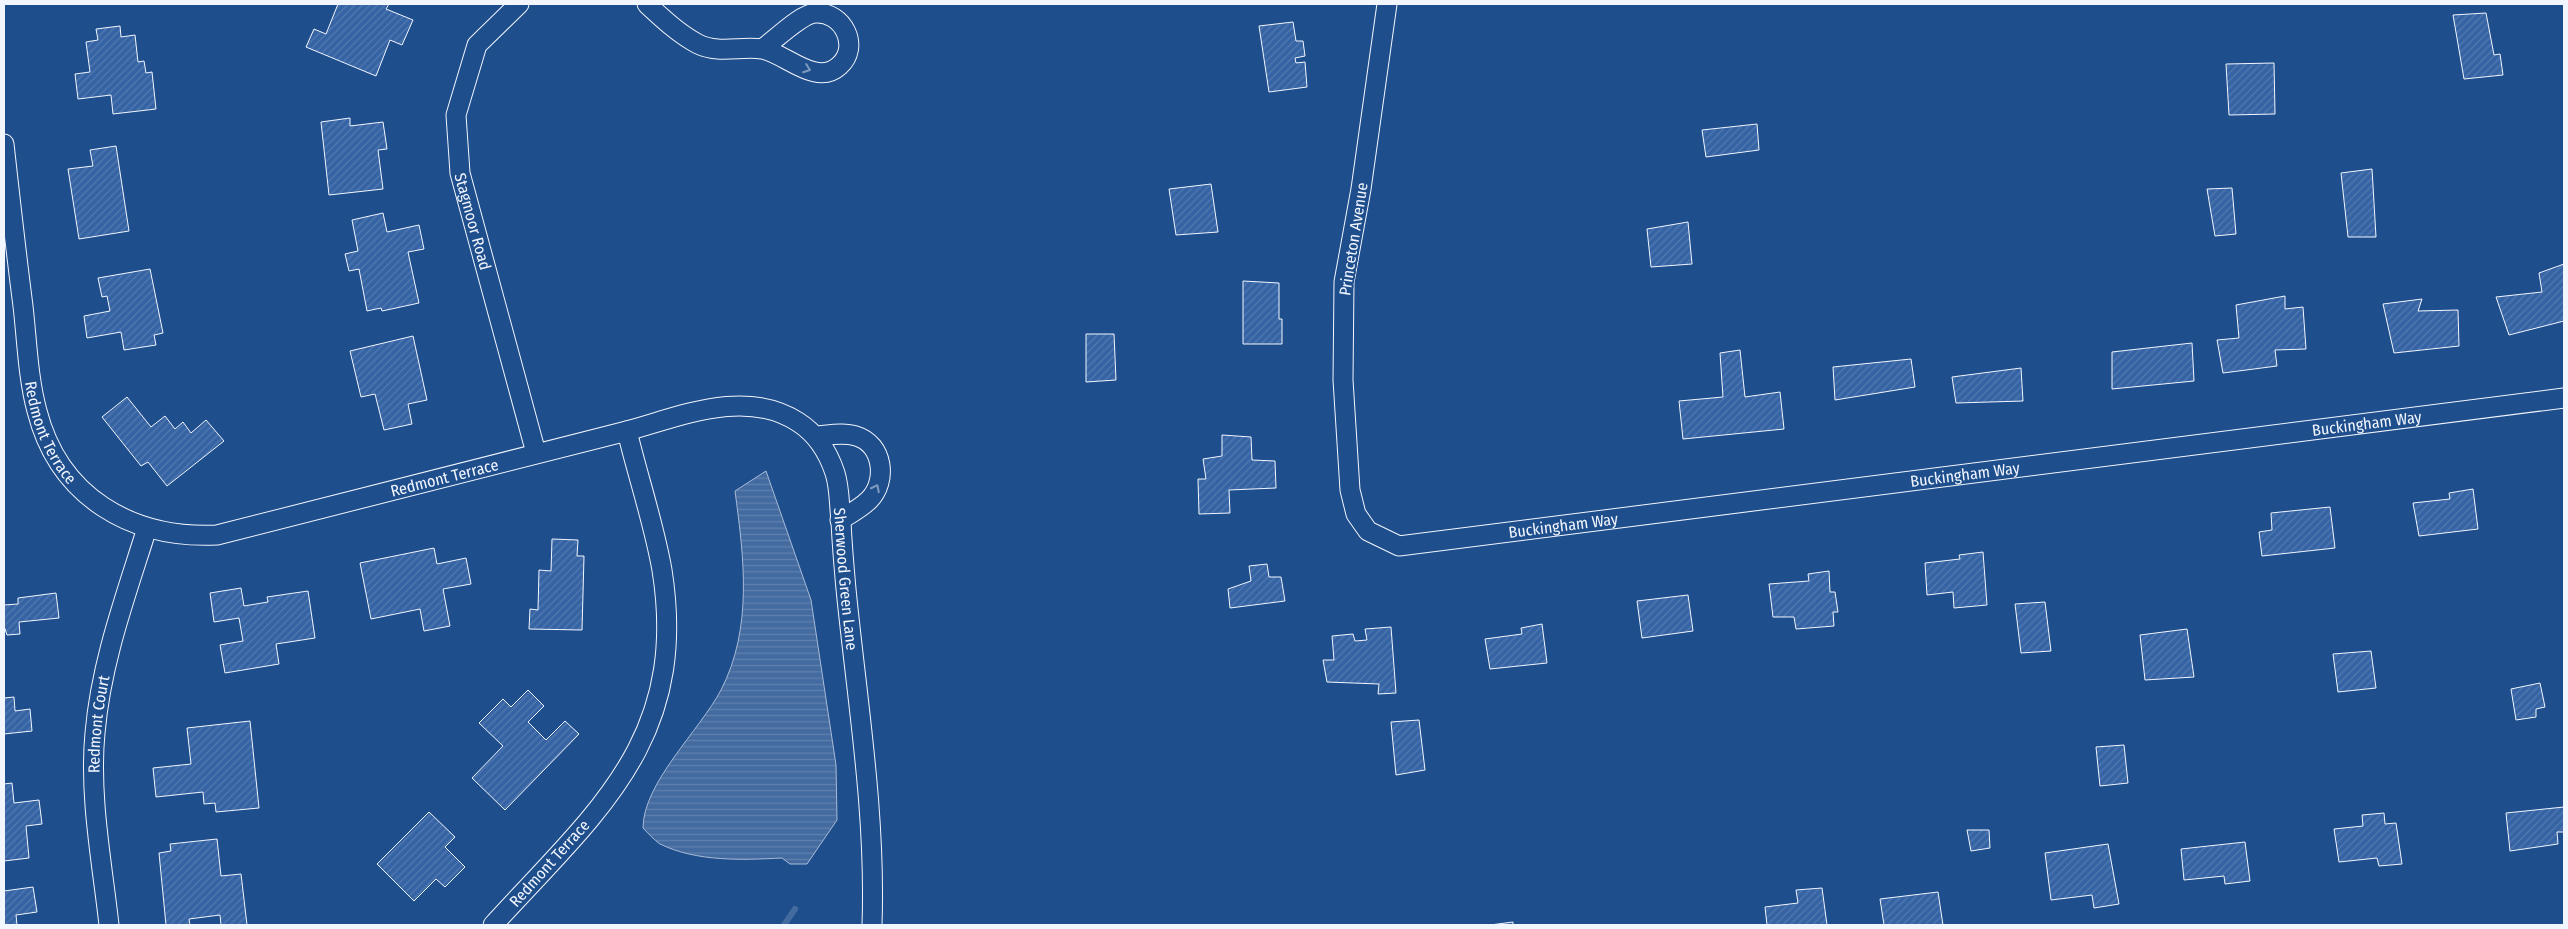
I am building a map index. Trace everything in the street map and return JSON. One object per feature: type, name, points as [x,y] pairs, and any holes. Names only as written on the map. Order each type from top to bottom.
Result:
[{"type":"street","name":"Stagmoor Road","points":[[519,4],[477,45],[456,115],[460,173],[536,453]]},
{"type":"street","points":[[647,4],[662,18],[699,44],[728,50],[762,49]]},
{"type":"street","name":"Princeton Avenue","points":[[1368,531],[1356,514],[1350,490],[1343,380],[1344,282],[1361,189],[1388,4]]},
{"type":"street","name":"Redmont Terrace","points":[[4,144],[32,388],[43,433],[52,452],[74,483],[107,510],[147,528],[185,535],[217,535],[627,431],[662,569],[666,604],[667,639],[663,680],[654,715],[640,747],[621,779],[602,805],[493,925]]},
{"type":"street","name":"Buckingham Way","points":[[1368,531],[1399,546],[1409,546],[2564,398]]},
{"type":"street","points":[[627,431],[713,408],[742,405],[765,408],[784,414],[817,436],[845,434],[857,436],[878,454],[881,466],[880,480],[876,492],[868,501],[840,520]]},
{"type":"street","name":"Sherwood Green Lane","points":[[817,436],[835,473],[840,492],[840,520],[867,767],[874,871],[872,925]]},
{"type":"street","name":"Redmont Court","points":[[109,925],[96,810],[94,734],[99,700],[116,624],[147,528]]},
{"type":"water","points":[[766,471],[811,600],[836,765],[837,820],[807,864],[790,864],[782,858],[720,859],[689,854],[660,844],[643,828],[645,811],[652,793],[674,757],[712,706],[731,666],[738,642],[743,592],[743,567],[735,491]]},
{"type":"building","points":[[338,4],[389,4],[386,9],[413,20],[402,45],[390,40],[376,76],[306,47],[314,29],[326,34]]},
{"type":"building","points":[[2486,13],[2494,55],[2500,54],[2503,75],[2464,79],[2453,15]]},
{"type":"building","points":[[1293,22],[1296,41],[1303,41],[1305,56],[1295,58],[1296,63],[1305,62],[1307,87],[1269,92],[1259,26]]},
{"type":"building","points":[[120,26],[121,37],[135,35],[138,62],[144,61],[146,73],[152,72],[156,109],[113,114],[111,95],[78,99],[75,74],[90,72],[86,42],[98,40],[96,29]]},
{"type":"building","points":[[2274,63],[2275,114],[2229,115],[2226,64]]},
{"type":"building","points":[[350,118],[350,126],[383,122],[387,149],[378,150],[383,189],[329,195],[321,122]]},
{"type":"building","points":[[1757,124],[1759,150],[1706,157],[1702,130]]},
{"type":"building","points":[[116,146],[129,231],[79,239],[68,169],[93,166],[90,150]]},
{"type":"building","points":[[2372,169],[2376,237],[2348,237],[2341,173]]},
{"type":"building","points":[[1211,184],[1218,232],[1176,235],[1169,189]]},
{"type":"building","points":[[2232,188],[2236,234],[2215,236],[2207,189]]},
{"type":"building","points":[[383,213],[387,232],[419,225],[424,249],[408,252],[419,303],[382,311],[381,308],[367,311],[359,269],[349,271],[345,254],[358,251],[352,220]]},
{"type":"building","points":[[1688,222],[1692,264],[1651,267],[1647,229]]},
{"type":"building","points":[[2564,264],[2564,321],[2509,335],[2496,297],[2542,292],[2539,273]]},
{"type":"building","points":[[150,269],[163,333],[154,335],[156,345],[124,350],[121,332],[87,338],[84,316],[110,311],[107,296],[102,297],[98,278]]},
{"type":"building","points":[[1243,281],[1279,283],[1279,319],[1282,319],[1282,344],[1243,344]]},
{"type":"building","points":[[2285,296],[2285,309],[2303,307],[2306,349],[2275,350],[2277,366],[2223,373],[2217,340],[2239,338],[2236,305]]},
{"type":"building","points":[[2422,299],[2418,311],[2458,310],[2459,346],[2394,353],[2383,304]]},
{"type":"building","points":[[1086,334],[1114,334],[1116,380],[1086,382]]},
{"type":"building","points":[[413,336],[427,400],[408,404],[412,424],[384,430],[375,394],[361,397],[350,351]]},
{"type":"building","points":[[2192,343],[2194,381],[2112,389],[2112,352]]},
{"type":"building","points":[[1740,350],[1745,397],[1780,392],[1784,429],[1683,439],[1679,401],[1723,397],[1720,353]]},
{"type":"building","points":[[1911,359],[1915,387],[1835,400],[1833,367]]},
{"type":"building","points":[[2021,368],[2023,401],[1956,403],[1952,377]]},
{"type":"building","points":[[127,397],[151,427],[165,416],[175,429],[183,422],[191,433],[206,420],[224,441],[167,486],[148,462],[141,466],[102,417]]},
{"type":"building","points":[[1222,435],[1251,437],[1252,460],[1275,461],[1276,488],[1229,490],[1230,513],[1199,514],[1198,479],[1206,479],[1203,459],[1222,456]]},
{"type":"building","points":[[2473,489],[2478,529],[2419,536],[2413,503],[2450,499],[2449,493]]},
{"type":"building","points":[[2330,507],[2335,548],[2262,556],[2259,532],[2272,530],[2271,513]]},
{"type":"building","points":[[552,539],[578,540],[577,556],[584,556],[582,630],[529,629],[530,609],[538,610],[539,570],[551,571]]},
{"type":"building","points":[[434,548],[437,564],[466,558],[471,584],[443,589],[450,626],[424,631],[420,609],[371,619],[360,563]]},
{"type":"building","points":[[1983,552],[1987,605],[1954,608],[1953,592],[1927,595],[1925,563],[1960,559],[1959,555]]},
{"type":"building","points":[[1267,564],[1269,577],[1281,577],[1285,601],[1230,608],[1228,589],[1251,581],[1249,566]]},
{"type":"building","points":[[1829,571],[1830,592],[1835,592],[1838,612],[1833,612],[1834,626],[1796,629],[1794,617],[1773,617],[1769,584],[1809,581],[1808,574]]},
{"type":"building","points":[[241,588],[244,606],[268,602],[267,597],[308,591],[315,638],[276,644],[279,664],[225,673],[220,645],[243,641],[239,618],[214,622],[210,593]]},
{"type":"building","points":[[56,593],[59,618],[19,622],[20,634],[7,635],[4,626],[4,605],[18,604],[18,598]]},
{"type":"building","points":[[1688,595],[1693,631],[1642,638],[1637,601]]},
{"type":"building","points":[[2045,602],[2051,651],[2021,653],[2015,604]]},
{"type":"building","points":[[1542,624],[1547,663],[1490,669],[1485,639],[1522,634],[1521,628]]},
{"type":"building","points":[[1391,627],[1396,693],[1378,694],[1379,684],[1327,682],[1323,660],[1334,660],[1332,636],[1353,634],[1355,641],[1367,640],[1365,629]]},
{"type":"building","points":[[2187,629],[2194,677],[2145,680],[2140,635]]},
{"type":"building","points":[[2371,651],[2376,688],[2338,692],[2333,654]]},
{"type":"building","points":[[2540,683],[2545,707],[2536,709],[2536,717],[2516,720],[2511,689]]},
{"type":"building","points":[[528,690],[544,706],[528,722],[546,740],[565,721],[579,734],[505,810],[472,778],[503,746],[479,723],[503,699],[511,707]]},
{"type":"building","points":[[14,697],[15,711],[30,709],[32,731],[4,734],[4,698]]},
{"type":"building","points":[[1419,720],[1425,770],[1396,775],[1391,722]]},
{"type":"building","points":[[250,721],[259,808],[216,812],[215,803],[204,804],[203,792],[156,797],[153,768],[191,764],[187,728]]},
{"type":"building","points":[[2124,745],[2128,783],[2100,786],[2096,747]]},
{"type":"building","points":[[12,783],[14,803],[39,800],[42,824],[26,826],[29,858],[4,861],[4,784]]},
{"type":"building","points":[[2564,807],[2564,832],[2557,832],[2558,844],[2510,851],[2506,813]]},
{"type":"building","points":[[429,812],[455,837],[445,847],[465,867],[445,887],[436,879],[414,901],[377,864]]},
{"type":"building","points":[[2384,813],[2385,824],[2396,823],[2402,864],[2379,866],[2377,858],[2339,862],[2334,829],[2363,826],[2362,815]]},
{"type":"building","points":[[1967,830],[1989,830],[1990,848],[1971,851]]},
{"type":"building","points":[[217,839],[221,876],[241,874],[247,925],[221,925],[220,915],[189,919],[190,925],[166,925],[159,853],[171,851],[170,844]]},
{"type":"building","points":[[2245,842],[2250,881],[2225,884],[2224,876],[2184,880],[2181,849]]},
{"type":"building","points":[[2108,844],[2119,904],[2094,908],[2092,895],[2051,900],[2045,853]]},
{"type":"building","points":[[33,887],[37,912],[16,915],[17,925],[4,925],[4,891]]},
{"type":"building","points":[[1822,888],[1827,925],[1767,925],[1765,907],[1798,903],[1796,890]]},
{"type":"building","points":[[1938,892],[1943,925],[1884,925],[1880,899]]},
{"type":"building","points":[[1513,922],[1513,925],[1490,925]]},
{"type":"waterway","points":[[784,925],[795,909]]}]
